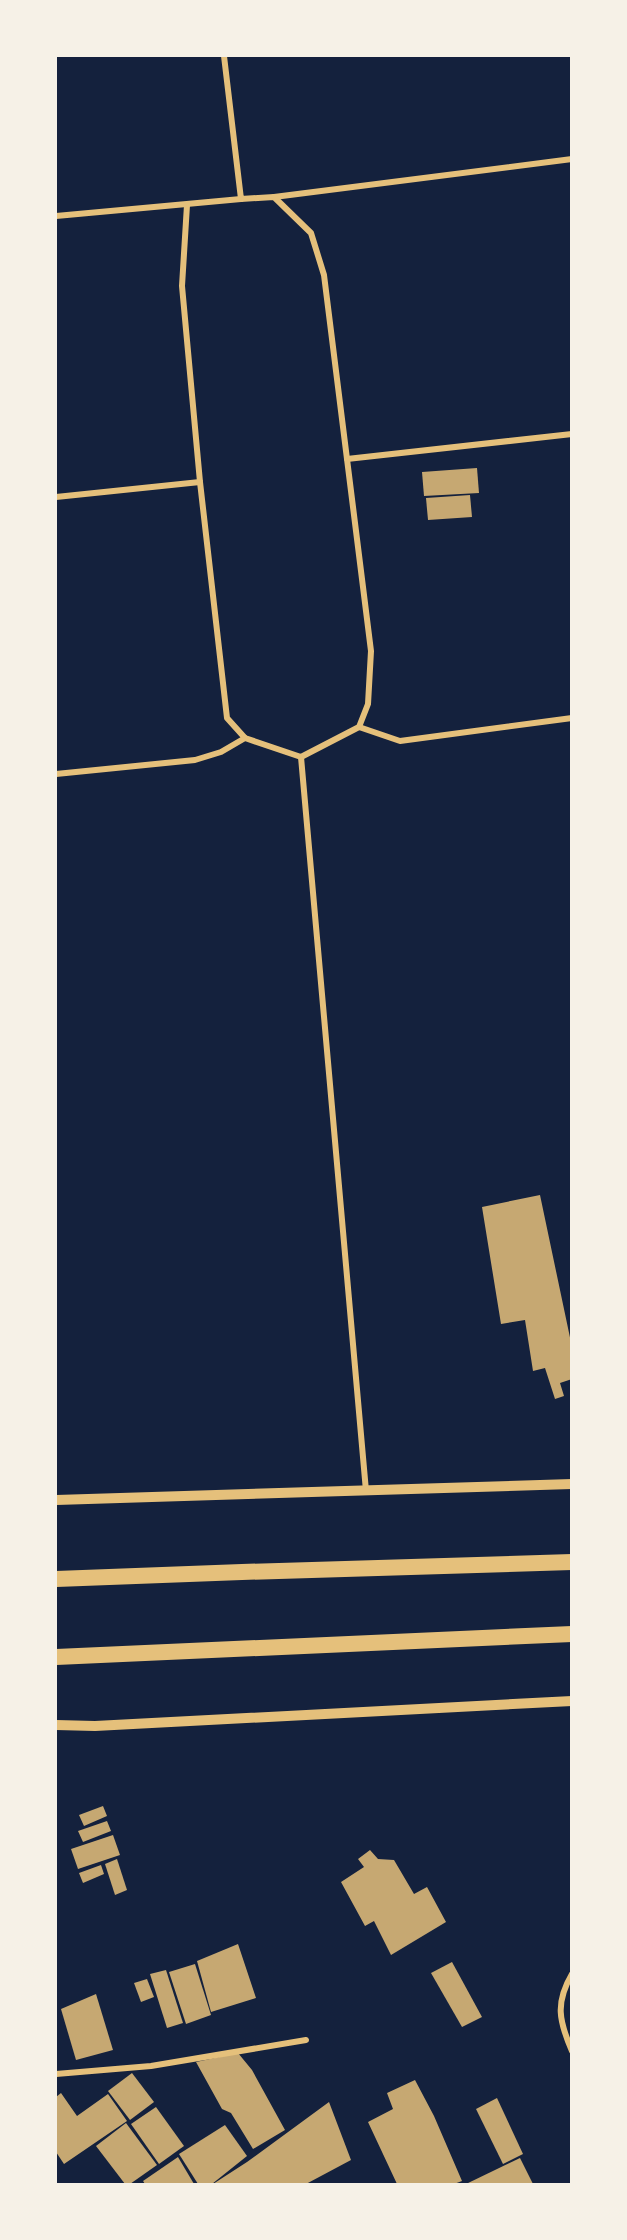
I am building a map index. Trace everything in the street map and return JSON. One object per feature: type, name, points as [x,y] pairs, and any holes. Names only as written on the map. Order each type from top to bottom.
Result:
[{"type":"highway","points":[[56,1579],[572,1562]]},
{"type":"highway","points":[[56,1657],[572,1634]]},
{"type":"street","points":[[224,56],[241,199]]},
{"type":"street","points":[[56,216],[274,196],[572,159]]},
{"type":"street","points":[[187,205],[182,286],[200,482],[226,718],[244,738],[301,757],[359,727],[368,704],[371,651],[324,275],[311,233],[274,196]]},
{"type":"street","points":[[347,459],[572,434]]},
{"type":"street","points":[[56,497],[200,482]]},
{"type":"street","points":[[359,727],[400,741],[572,718]]},
{"type":"street","points":[[56,774],[195,760],[221,752],[244,738]]},
{"type":"street","points":[[301,757],[366,1491]]},
{"type":"street","points":[[56,1500],[572,1484]]},
{"type":"street","points":[[56,1725],[95,1726],[572,1701]]},
{"type":"street","points":[[572,1974],[566,1984],[559,2012],[572,2050]]},
{"type":"street","points":[[56,2074],[151,2066],[306,2040]]},
{"type":"building","points":[[477,468],[479,493],[424,496],[422,472]]},
{"type":"building","points":[[470,495],[472,517],[428,520],[426,498]]},
{"type":"building","points":[[540,1195],[572,1347],[572,1379],[560,1383],[564,1396],[555,1399],[545,1368],[533,1371],[525,1320],[501,1324],[482,1207]]},
{"type":"building","points":[[103,1806],[107,1816],[84,1826],[79,1815]]},
{"type":"building","points":[[107,1821],[111,1831],[83,1842],[78,1831]]},
{"type":"building","points":[[113,1835],[120,1855],[78,1869],[71,1849]]},
{"type":"building","points":[[370,1850],[378,1859],[394,1860],[414,1894],[427,1887],[446,1922],[391,1955],[374,1921],[365,1926],[341,1882],[364,1867],[358,1859]]},
{"type":"building","points":[[117,1859],[127,1890],[115,1895],[105,1864]]},
{"type":"building","points":[[101,1865],[104,1874],[83,1883],[79,1873]]},
{"type":"building","points":[[238,1944],[256,1998],[211,2012],[197,1961]]},
{"type":"building","points":[[452,1962],[482,2017],[462,2027],[431,1973]]},
{"type":"building","points":[[195,1964],[211,2015],[186,2024],[169,1972]]},
{"type":"building","points":[[166,1970],[183,2023],[167,2028],[150,1974]]},
{"type":"building","points":[[147,1979],[154,1997],[141,2002],[134,1983]]},
{"type":"building","points":[[96,1994],[113,2050],[76,2060],[61,2009]]},
{"type":"building","points":[[238,2053],[252,2070],[285,2130],[253,2149],[231,2113],[222,2109],[196,2062]]},
{"type":"building","points":[[132,2073],[154,2102],[130,2120],[108,2091]]},
{"type":"building","points":[[415,2080],[434,2116],[462,2181],[454,2184],[397,2184],[368,2122],[393,2109],[387,2093]]},
{"type":"building","points":[[61,2093],[77,2116],[108,2094],[127,2121],[64,2164],[56,2152],[56,2097]]},
{"type":"building","points":[[497,2098],[523,2154],[503,2164],[476,2109]]},
{"type":"building","points":[[329,2102],[351,2160],[306,2184],[213,2184],[247,2162]]},
{"type":"building","points":[[156,2107],[184,2146],[159,2164],[131,2124]]},
{"type":"building","points":[[126,2123],[157,2165],[130,2184],[125,2184],[96,2146]]},
{"type":"building","points":[[225,2125],[247,2156],[212,2184],[198,2184],[179,2154]]},
{"type":"building","points":[[178,2157],[194,2184],[145,2184],[143,2181]]},
{"type":"building","points":[[520,2158],[533,2184],[466,2184]]}]
